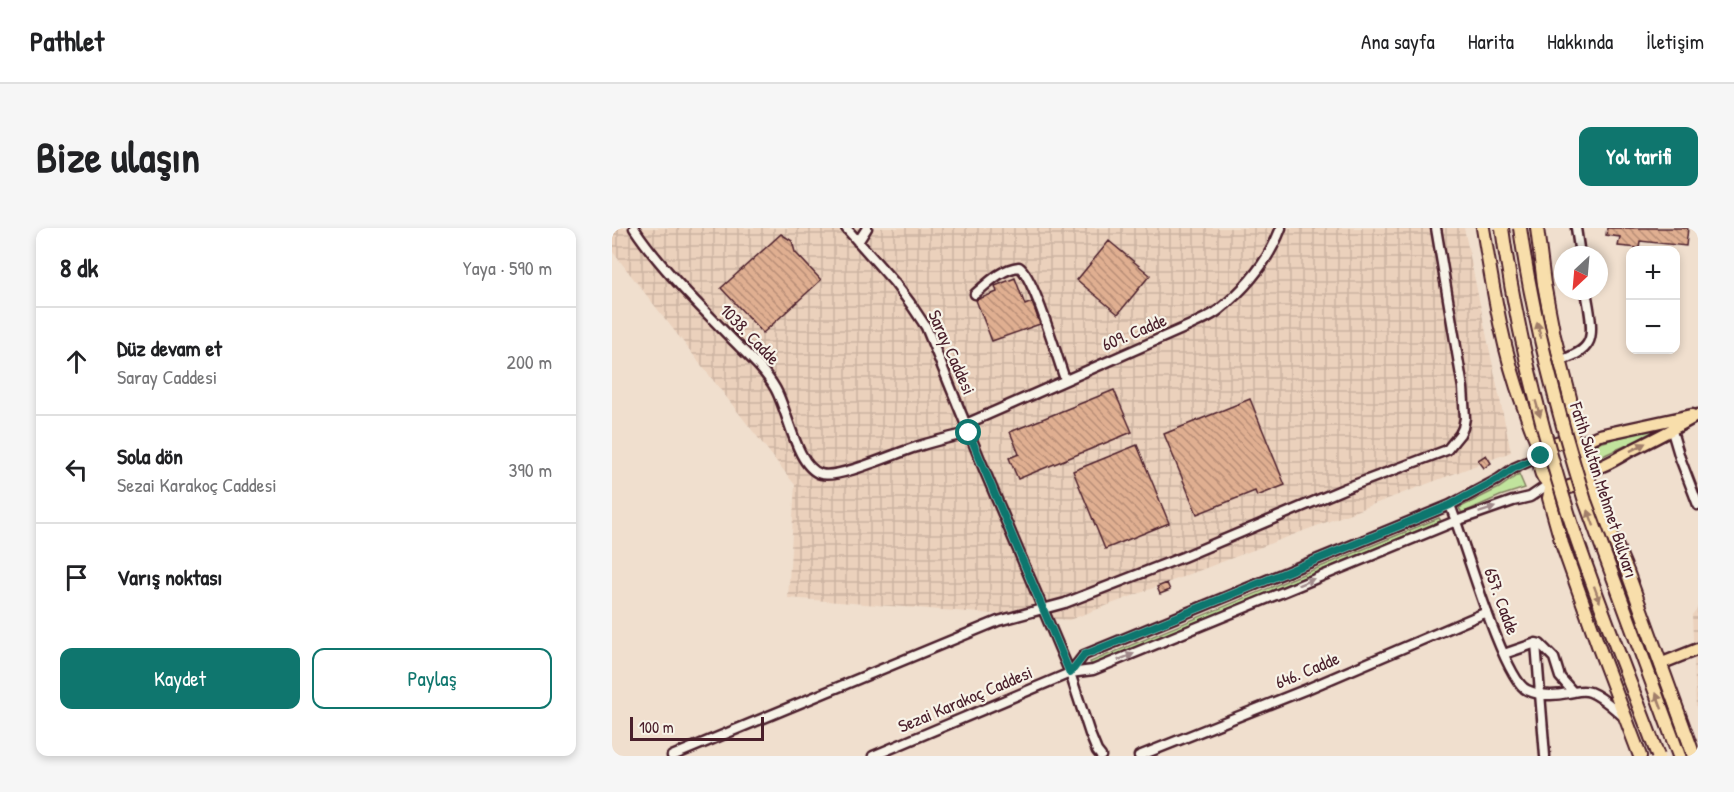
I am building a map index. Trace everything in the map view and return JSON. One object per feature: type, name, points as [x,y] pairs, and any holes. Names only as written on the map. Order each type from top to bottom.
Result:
[{"type":"highway","points":[[1483,228],[1506,353],[1542,454]]},
{"type":"highway","name":"Fatih Sultan Mehmet Bulvarı","points":[[1502,228],[1512,299],[1553,461],[1585,560],[1658,756]]},
{"type":"highway","name":"Fatih Sultan Mehmet Bulvarı","points":[[1520,228],[1533,306],[1573,462],[1585,501],[1679,756]]},
{"type":"highway","points":[[1537,228],[1544,284],[1570,398],[1575,445]]},
{"type":"highway","points":[[1555,443],[1575,445],[1582,450],[1585,457],[1587,464],[1585,473],[1577,484],[1570,487],[1563,489],[1550,485],[1539,466],[1542,454],[1555,443]]},
{"type":"highway","points":[[1585,473],[1627,572],[1694,756]]},
{"type":"highway","points":[[1550,485],[1549,498],[1562,544],[1640,756]]},
{"type":"main road","points":[[1575,445],[1600,435],[1653,422],[1698,415]]},
{"type":"main road","points":[[1585,473],[1602,468],[1698,415]]},
{"type":"main road","points":[[1660,664],[1698,649]]},
{"type":"street","name":"1038. Cadde","points":[[634,228],[647,247],[766,374],[777,390],[800,455],[810,468],[821,474]]},
{"type":"street","name":"Saray Caddesi","points":[[846,228],[894,282],[926,327],[1070,673],[1090,734],[1101,756]]},
{"type":"street","points":[[858,242],[867,228]]},
{"type":"street","name":"609. Cadde","points":[[821,474],[834,474],[854,469],[967,428],[1065,379],[1191,325],[1219,310],[1254,275],[1272,250],[1281,228]]},
{"type":"street","points":[[672,756],[998,621],[1065,603],[1183,557],[1346,488],[1447,450],[1460,435],[1465,418],[1436,228]]},
{"type":"street","points":[[1576,228],[1579,246]]},
{"type":"street","points":[[975,294],[1007,270],[1019,267],[1023,270],[1036,298],[1065,379]]},
{"type":"street","points":[[1560,361],[1583,349],[1589,343],[1591,325],[1587,300]]},
{"type":"street","points":[[1672,431],[1698,505]]},
{"type":"street","name":"Sezai Karakoç Caddesi","points":[[1070,673],[1084,655],[1450,505],[1542,454]]},
{"type":"street","name":"Sezai Karakoç Caddesi","points":[[873,756],[1070,673],[1093,670],[1456,521],[1530,497],[1550,485]]},
{"type":"street","name":"657. Cadde","points":[[1450,505],[1487,612],[1511,671],[1526,690],[1540,694]]},
{"type":"street","name":"646. Cadde","points":[[1139,756],[1307,689],[1487,612]]},
{"type":"street","points":[[1536,643],[1554,658],[1560,677],[1573,692]]},
{"type":"street","points":[[1504,654],[1536,643]]},
{"type":"street","points":[[1536,643],[1545,756]]},
{"type":"street","points":[[1540,694],[1555,695],[1582,690],[1590,692],[1626,718]]},
{"type":"shaded area","points":[[612,228],[1464,228],[1511,452],[1069,620],[788,598],[795,485],[612,251]]},
{"type":"shaded area","points":[[1698,607],[1698,711],[1692,615]]},
{"type":"green space","points":[[1671,423],[1653,434],[1594,461],[1589,446]]},
{"type":"green space","points":[[1519,474],[1525,488],[1462,513],[1459,508],[1499,488]]},
{"type":"green space","points":[[1439,518],[1441,521],[1092,665],[1090,662]]},
{"type":"building","points":[[1607,228],[1688,228],[1686,246],[1640,241],[1639,246],[1618,246],[1620,237],[1606,235]]},
{"type":"building","points":[[781,234],[792,241],[795,252],[821,280],[763,333],[721,288]]},
{"type":"building","points":[[1109,241],[1150,275],[1118,314],[1077,280]]},
{"type":"building","points":[[1015,278],[1025,305],[1032,302],[1040,324],[992,341],[976,300],[997,292],[995,286]]},
{"type":"building","points":[[1114,390],[1132,432],[1018,479],[1009,458],[1019,454],[1010,432]]},
{"type":"building","points":[[1250,399],[1285,485],[1257,496],[1255,491],[1197,514],[1164,434]]},
{"type":"building","points":[[1137,445],[1169,523],[1105,549],[1073,471]]},
{"type":"building","points":[[1486,455],[1491,463],[1484,468],[1478,460]]},
{"type":"building","points":[[1167,583],[1170,590],[1160,594],[1157,587]]},
{"type":"route","points":[[969,433],[1070,673],[1084,655],[1450,505],[1478,491],[1514,468],[1541,456]]}]
